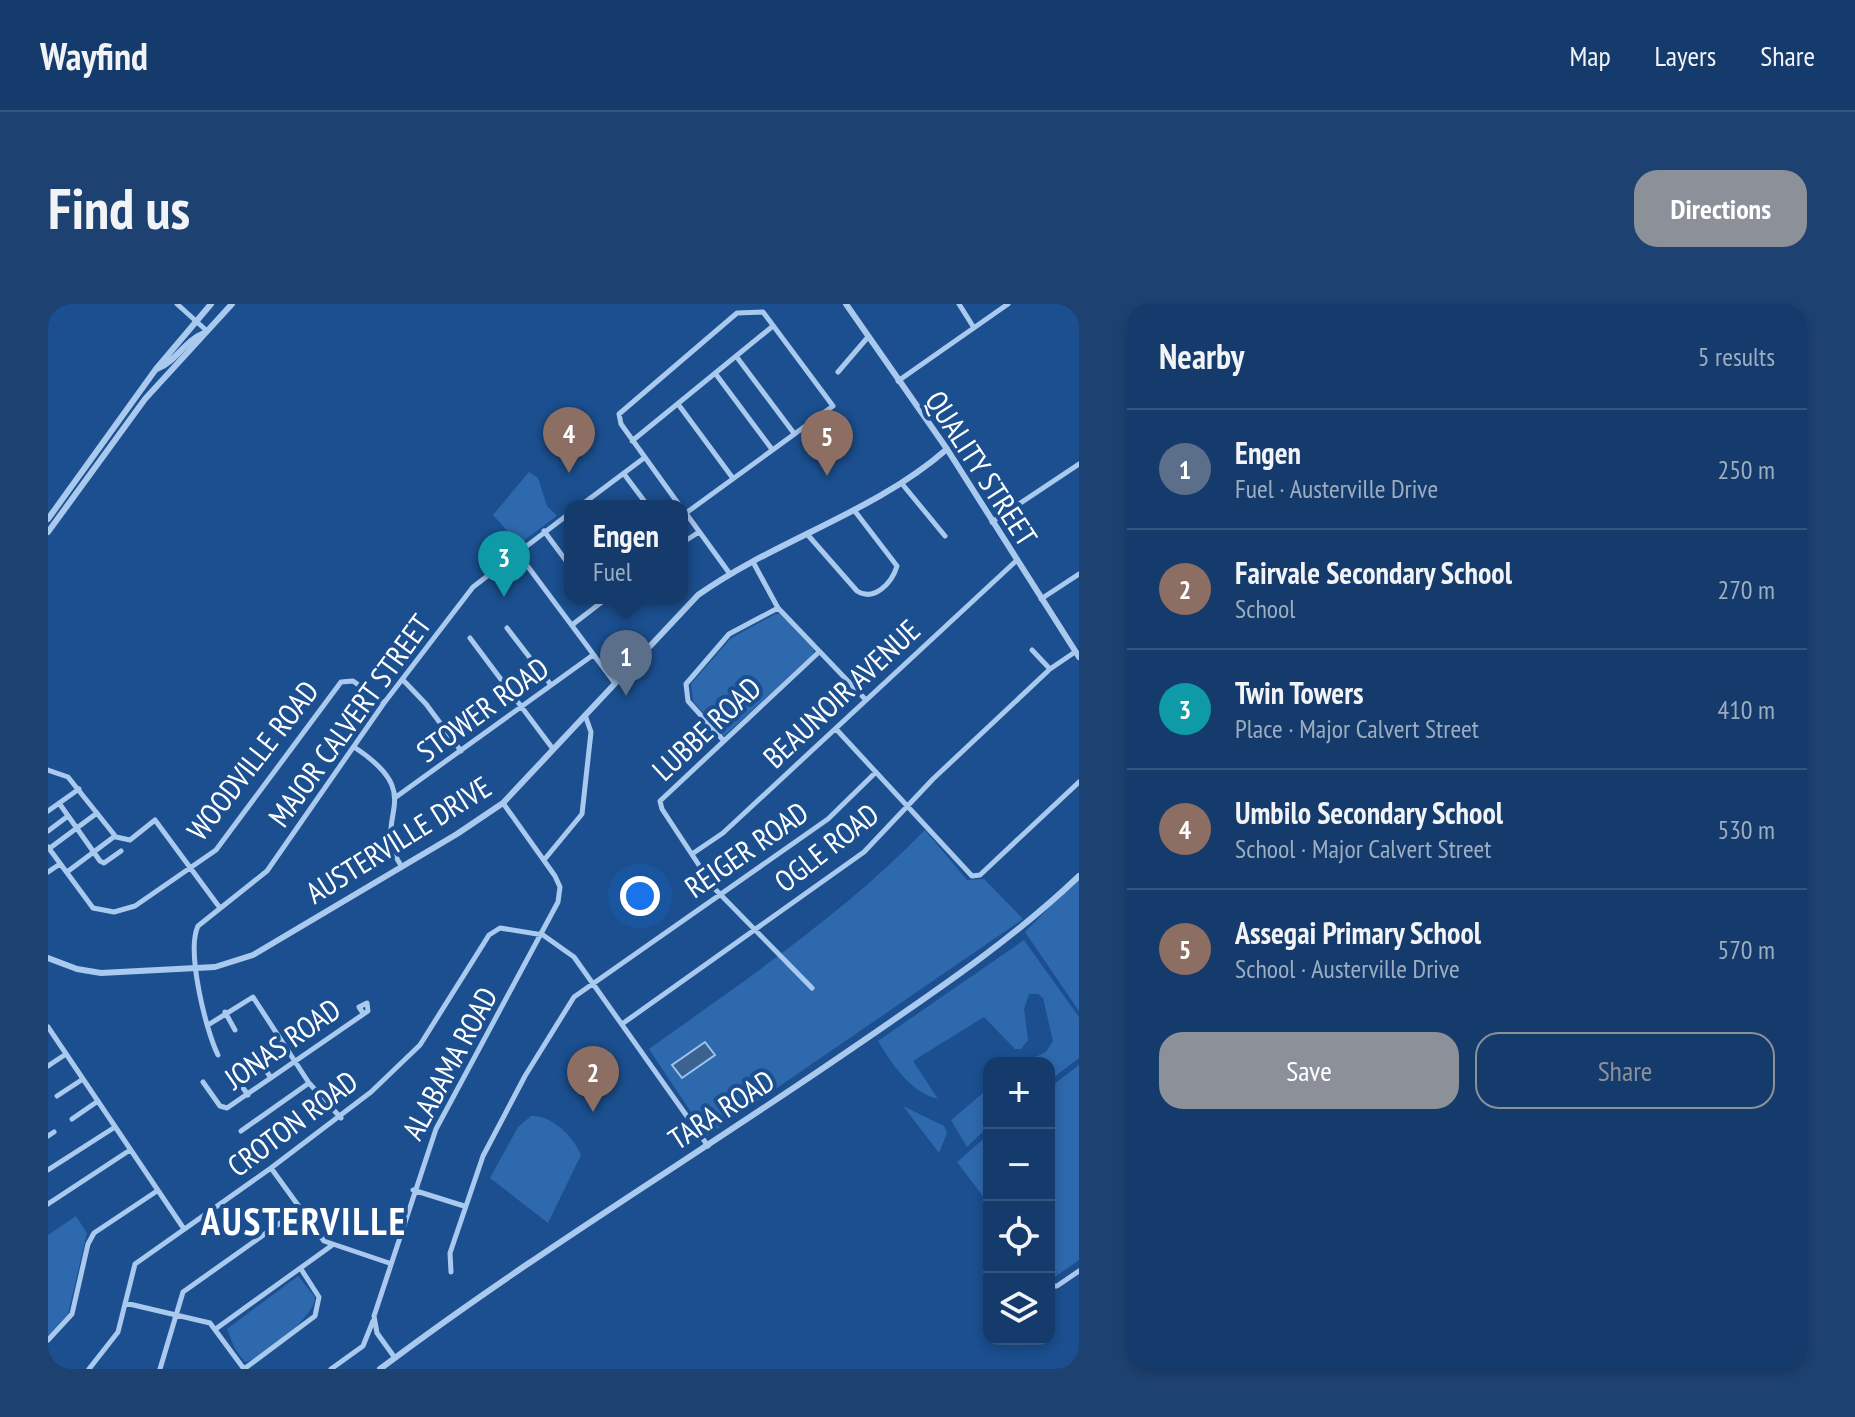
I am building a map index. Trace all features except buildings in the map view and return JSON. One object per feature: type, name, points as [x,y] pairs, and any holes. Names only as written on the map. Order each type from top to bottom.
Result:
[{"type":"street","points":[[177,304],[207,331]]},
{"type":"street","points":[[48,519],[156,369],[211,304]]},
{"type":"street","points":[[48,532],[157,385],[232,304]]},
{"type":"street","points":[[763,312],[768,304]]},
{"type":"street","name":"QUALITY STREET","points":[[846,304],[947,449],[1077,654]]},
{"type":"street","points":[[959,304],[974,328]]},
{"type":"street","points":[[898,381],[1008,304]]},
{"type":"street","points":[[688,506],[833,406],[763,312]]},
{"type":"street","points":[[676,500],[632,441],[619,419],[622,410],[737,313],[763,312]]},
{"type":"street","points":[[632,441],[773,326]]},
{"type":"street","points":[[156,369],[166,366],[189,340],[207,331]]},
{"type":"street","points":[[838,372],[868,337]]},
{"type":"street","points":[[736,356],[793,432]]},
{"type":"street","points":[[715,373],[771,448]]},
{"type":"street","points":[[149,379],[157,385]]},
{"type":"street","points":[[678,404],[732,477]]},
{"type":"street","name":"AUSTERVILLE DRIVE","points":[[48,958],[101,973],[225,966],[253,955],[503,803],[688,604],[730,574],[903,485],[947,449]]},
{"type":"street","points":[[590,500],[644,458]]},
{"type":"street","points":[[991,522],[1079,464]]},
{"type":"street","points":[[624,474],[644,500]]},
{"type":"street","points":[[903,485],[945,536]]},
{"type":"street","points":[[807,534],[857,591],[866,596],[874,594],[894,575],[897,566],[854,510]]},
{"type":"street","points":[[688,516],[730,574]]},
{"type":"street","name":"MAJOR CALVERT STREET","points":[[218,1055],[207,1025],[197,968],[195,932],[267,871],[384,703],[473,587],[564,517]]},
{"type":"street","points":[[544,531],[564,558]]},
{"type":"street","points":[[688,539],[699,532]]},
{"type":"street","points":[[517,552],[614,682]]},
{"type":"street","name":"BEAUNOIR AVENUE","points":[[692,854],[723,833],[1016,561]]},
{"type":"street","points":[[753,562],[778,608],[865,699]]},
{"type":"street","points":[[1041,599],[1079,574]]},
{"type":"street","points":[[572,625],[599,604]]},
{"type":"street","points":[[724,741],[688,701],[686,684],[729,634],[778,608]]},
{"type":"street","points":[[507,628],[551,685]]},
{"type":"street","points":[[470,638],[553,749]]},
{"type":"street","points":[[1032,650],[1050,669]]},
{"type":"street","name":"LUBBE ROAD","points":[[812,988],[720,894],[662,809],[660,801],[819,652]]},
{"type":"street","name":"OGLE ROAD","points":[[622,1024],[856,859],[933,779],[1050,669],[1077,654]]},
{"type":"street","name":"STOWER ROAD","points":[[396,797],[593,655]]},
{"type":"street","points":[[403,680],[426,704],[461,751]]},
{"type":"street","name":"WOODVILLE ROAD","points":[[49,848],[93,908],[114,912],[142,903],[223,843],[341,682],[353,681],[384,703]]},
{"type":"street","points":[[544,860],[582,814],[591,732],[584,714]]},
{"type":"street","points":[[836,729],[976,877],[1079,782]]},
{"type":"street","points":[[354,747],[382,768],[396,797],[390,846],[402,867]]},
{"type":"street","points":[[48,770],[68,777],[115,836],[130,840],[155,820],[220,908]]},
{"type":"street","name":"REIGER ROAD","points":[[451,1272],[449,1255],[487,1148],[525,1076],[569,1004],[594,982],[828,819],[876,772]]},
{"type":"street","points":[[48,811],[79,789]]},
{"type":"street","points":[[59,803],[104,863],[121,851]]},
{"type":"street","name":"ALABAMA ROAD","points":[[331,1369],[363,1346],[436,1129],[543,935],[560,894],[558,882],[503,803]]},
{"type":"street","points":[[49,848],[97,813]]},
{"type":"street","points":[[48,831],[68,816]]},
{"type":"street","points":[[67,872],[115,836]]},
{"type":"street","points":[[48,872],[60,864]]},
{"type":"street","name":"TARA ROAD","points":[[380,1369],[1023,929],[1079,876]]},
{"type":"street","name":"CROTON ROAD","points":[[89,1369],[114,1341],[135,1264],[341,1118],[420,1045],[489,935],[508,928],[543,935]]},
{"type":"street","points":[[543,935],[569,952],[594,982],[708,1146]]},
{"type":"street","points":[[207,1025],[253,997],[309,1083],[341,1118]]},
{"type":"street","points":[[205,1008],[222,1014],[235,1030]]},
{"type":"street","name":"JONAS ROAD","points":[[203,1082],[225,1109],[363,1013]]},
{"type":"street","points":[[48,1028],[184,1229]]},
{"type":"street","points":[[48,1066],[66,1054]]},
{"type":"street","points":[[259,1060],[271,1078]]},
{"type":"street","points":[[234,1075],[248,1095]]},
{"type":"street","points":[[57,1096],[83,1079]]},
{"type":"street","points":[[241,1131],[309,1083]]},
{"type":"street","points":[[72,1119],[98,1101]]},
{"type":"street","points":[[49,1168],[115,1127]]},
{"type":"street","points":[[48,1204],[130,1150]]},
{"type":"street","points":[[271,1168],[319,1236],[331,1246],[390,1263]]},
{"type":"street","points":[[413,1190],[464,1206]]},
{"type":"street","points":[[48,1340],[72,1314],[88,1244],[94,1233],[157,1191]]},
{"type":"street","points":[[160,1369],[183,1292],[300,1209]]},
{"type":"street","points":[[217,1328],[331,1246]]},
{"type":"street","points":[[125,1303],[210,1323],[217,1328],[244,1369],[315,1316],[319,1297],[301,1269]]},
{"type":"street","points":[[1055,1286],[1079,1271]]},
{"type":"street","points":[[373,1321],[395,1358]]},
{"type":"shaded area","points":[[529,472],[538,478],[547,506],[557,516],[519,544],[493,515]]},
{"type":"shaded area","points":[[780,614],[814,650],[813,655],[724,736],[693,701],[691,684],[730,639]]},
{"type":"shaded area","points":[[925,830],[967,880],[984,879],[1023,919],[707,1136],[649,1049],[827,918]]},
{"type":"shaded area","points":[[1079,877],[1079,1011],[1025,932]]},
{"type":"shaded area","points":[[1024,940],[1079,1017],[1079,1058],[1055,1076],[1055,1057],[1036,1057],[1046,1052],[1053,1041],[1043,998],[1038,994],[1029,994],[1024,1009],[1028,1040],[1021,1049],[1015,1049],[984,1017],[913,1061],[938,1099],[911,1084],[878,1041]]},
{"type":"shaded area","points":[[705,1042],[715,1055],[682,1078],[672,1065]]},
{"type":"shaded area","points":[[1079,1065],[1079,1260],[1055,1277],[1055,1129],[1055,1083]]},
{"type":"shaded area","points":[[983,1093],[983,1132],[967,1147],[951,1120]]},
{"type":"shaded area","points":[[903,1106],[944,1126],[947,1133],[939,1153]]},
{"type":"shaded area","points":[[531,1116],[547,1119],[561,1128],[581,1155],[548,1223],[490,1178],[518,1127]]},
{"type":"shaded area","points":[[983,1139],[983,1196],[957,1162]]},
{"type":"shaded area","points":[[76,1216],[87,1233],[68,1314],[48,1336],[48,1235]]},
{"type":"shaded area","points":[[298,1276],[315,1297],[307,1315],[264,1353],[245,1362],[235,1349],[227,1329]]},
{"type":"place","name":"Umbilo Secondary School","points":[[569,473]]},
{"type":"place","name":"Assegai Primary School","points":[[827,476]]},
{"type":"place","name":"Twin Towers","points":[[504,597]]},
{"type":"place","name":"Engen","points":[[626,696]]},
{"type":"place","name":"Fairvale Secondary School","points":[[593,1112]]},
{"type":"district","name":"AUSTERVILLE","points":[[304,1220]]}]
